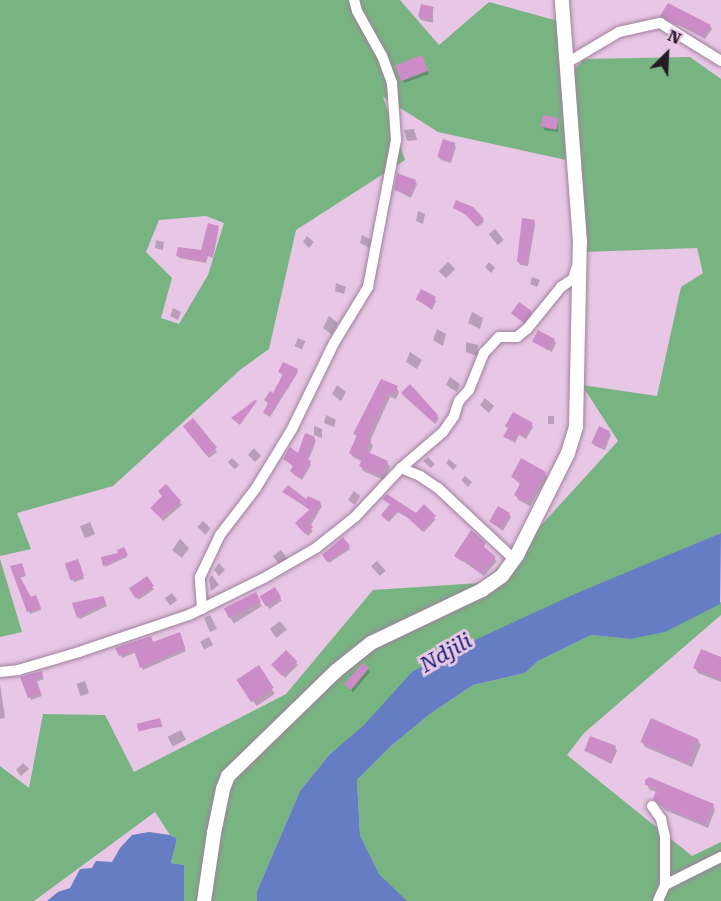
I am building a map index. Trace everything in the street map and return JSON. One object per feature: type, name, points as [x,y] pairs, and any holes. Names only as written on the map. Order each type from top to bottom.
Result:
[{"type":"street","points":[[202,609],[200,577],[219,535],[256,488],[292,429],[334,343],[368,287],[396,140],[392,83],[382,56],[357,11],[354,0]]},
{"type":"street","points":[[204,901],[214,833],[223,789],[228,777],[336,671],[371,642],[492,584],[514,559],[568,453],[576,426],[580,242],[562,0]]},
{"type":"street","points":[[565,64],[619,32],[660,23],[721,61]]},
{"type":"street","points":[[0,672],[18,670],[79,652],[202,609],[316,548],[355,517],[401,468],[443,432],[454,416],[459,401],[469,390],[484,353],[499,338],[517,337],[522,333],[561,288],[573,279],[580,242]]},
{"type":"street","points":[[401,468],[420,476],[438,488],[514,559]]},
{"type":"street","points":[[652,806],[661,819],[665,837],[665,885],[658,901]]},
{"type":"street","points":[[665,885],[721,857]]},
{"type":"green space","points":[[0,0],[400,0],[439,45],[489,2],[558,21],[566,160],[438,132],[383,97],[405,160],[296,230],[269,349],[240,370],[113,486],[17,513],[31,549],[0,556]],"holes":[[[206,216],[224,223],[208,275],[179,324],[161,318],[172,278],[146,252],[159,220]]]},
{"type":"green space","points":[[690,57],[721,79],[721,533],[464,645],[329,755],[300,791],[257,891],[257,901],[184,901],[184,865],[171,863],[177,839],[170,835],[155,812],[34,901],[0,901],[0,766],[29,788],[43,714],[105,715],[134,772],[286,694],[373,590],[480,583],[515,554],[618,441],[582,385],[657,396],[681,287],[703,273],[697,248],[583,252],[570,74],[584,59]]},
{"type":"green space","points":[[0,559],[22,632],[0,637]]},
{"type":"green space","points":[[721,602],[721,615],[584,733],[567,755],[692,856],[721,842],[721,901],[406,901],[379,874],[360,835],[357,780],[391,746],[430,714],[473,685],[525,673],[538,661],[591,635],[630,639]]},
{"type":"water","points":[[721,533],[720,604],[665,632],[630,639],[591,635],[538,661],[525,673],[473,685],[430,714],[391,746],[357,780],[360,835],[379,874],[407,901],[257,901],[257,891],[300,791],[329,755],[364,725],[412,672],[464,645],[577,593]]},
{"type":"water","points":[[149,832],[170,835],[177,839],[171,863],[184,865],[184,901],[47,901],[58,892],[70,888],[80,869],[92,868],[96,861],[112,862],[120,848],[132,835]]},
{"type":"building","points":[[668,3],[711,25],[703,37],[680,23],[678,26],[660,16]]},
{"type":"building","points":[[421,4],[434,7],[431,20],[418,17]]},
{"type":"building","points":[[422,55],[428,71],[401,81],[395,65]]},
{"type":"building","points":[[543,115],[559,118],[556,130],[541,127]]},
{"type":"building","points":[[443,139],[455,143],[449,161],[437,157]]},
{"type":"building","points":[[397,173],[416,180],[409,195],[394,190]]},
{"type":"building","points":[[456,200],[473,207],[484,219],[476,226],[465,214],[453,208]]},
{"type":"building","points":[[522,218],[535,220],[526,264],[517,262]]},
{"type":"building","points":[[208,223],[219,226],[212,256],[207,255],[205,261],[176,256],[178,247],[201,250]]},
{"type":"building","points":[[421,289],[436,297],[430,308],[415,300]]},
{"type":"building","points":[[519,302],[532,311],[524,323],[511,313]]},
{"type":"building","points":[[538,330],[555,339],[549,350],[532,341]]},
{"type":"building","points":[[283,362],[298,369],[288,389],[286,388],[269,416],[263,413],[268,403],[264,400],[270,391],[273,393],[283,374],[278,372]]},
{"type":"building","points":[[381,379],[398,386],[393,395],[388,393],[367,438],[371,440],[366,451],[388,461],[381,476],[359,466],[362,459],[349,453],[357,435],[353,434]]},
{"type":"building","points":[[410,384],[438,415],[433,422],[401,393]]},
{"type":"building","points":[[255,400],[257,401],[240,425],[231,418]]},
{"type":"building","points":[[513,412],[533,423],[524,437],[517,433],[514,441],[503,437],[508,428],[505,426]]},
{"type":"building","points":[[193,418],[217,448],[207,456],[183,426]]},
{"type":"building","points":[[599,426],[610,431],[602,448],[591,443]]},
{"type":"building","points":[[305,433],[315,437],[307,459],[311,461],[300,478],[290,471],[293,466],[283,459],[290,447],[298,453]]},
{"type":"building","points":[[521,458],[546,472],[528,503],[514,495],[521,482],[511,477]]},
{"type":"building","points":[[166,484],[181,501],[161,518],[150,508],[162,496],[158,491]]},
{"type":"building","points":[[288,485],[306,499],[308,496],[321,502],[309,523],[313,527],[305,534],[295,523],[310,509],[282,492]]},
{"type":"building","points":[[387,494],[416,513],[424,504],[436,516],[422,531],[407,517],[396,511],[387,521],[381,515],[390,504],[382,499]]},
{"type":"building","points":[[498,506],[510,513],[501,529],[489,522]]},
{"type":"building","points":[[471,530],[486,543],[483,546],[496,557],[482,574],[464,559],[463,562],[454,556]]},
{"type":"building","points":[[343,537],[350,546],[327,562],[322,555]]},
{"type":"building","points":[[124,547],[128,555],[103,566],[101,557],[118,553],[117,550]]},
{"type":"building","points":[[78,559],[84,576],[71,581],[65,564]]},
{"type":"building","points":[[22,563],[25,574],[19,575],[31,597],[36,595],[41,608],[27,612],[10,566]]},
{"type":"building","points":[[147,576],[154,586],[136,598],[129,589]]},
{"type":"building","points":[[275,587],[281,597],[266,607],[260,596]]},
{"type":"building","points":[[256,592],[261,602],[229,618],[224,608]]},
{"type":"building","points":[[103,596],[106,603],[77,618],[72,603]]},
{"type":"building","points":[[180,632],[185,648],[140,668],[134,650],[119,656],[115,648],[151,636],[153,642]]},
{"type":"building","points":[[701,649],[721,657],[721,679],[693,668]]},
{"type":"building","points":[[286,650],[297,661],[282,676],[271,665]]},
{"type":"building","points":[[363,663],[369,668],[351,690],[344,684]]},
{"type":"building","points":[[259,665],[274,688],[251,702],[236,680]]},
{"type":"building","points":[[42,671],[43,676],[36,679],[41,693],[28,698],[20,677]]},
{"type":"building","points":[[160,718],[162,726],[139,732],[137,724]]},
{"type":"building","points":[[651,718],[699,739],[688,763],[640,742]]},
{"type":"building","points":[[590,736],[616,746],[610,761],[584,751]]},
{"type":"building","points":[[649,777],[714,804],[705,824],[660,805],[653,799],[657,788],[645,785],[645,780]]},
{"type":"water label","name":"Ndjili","points":[[446,653]]}]
